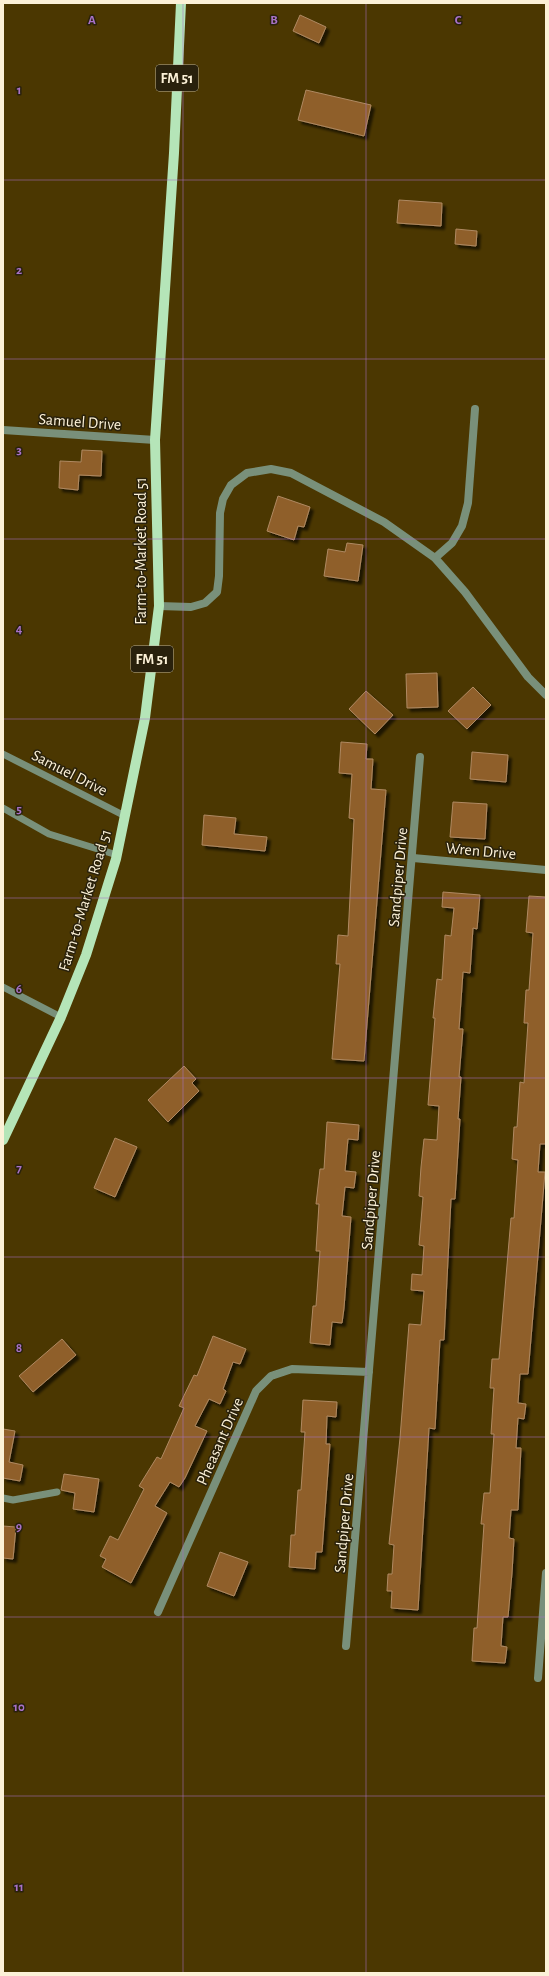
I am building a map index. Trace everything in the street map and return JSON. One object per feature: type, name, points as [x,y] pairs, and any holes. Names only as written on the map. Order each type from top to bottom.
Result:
[{"type":"main road","name":"Farm-to-Market Road 51","points":[[3,1140],[6,1123],[61,1017],[86,955],[117,856],[145,718],[158,606],[155,440],[174,153],[181,3]]},
{"type":"street","points":[[435,558],[452,543],[462,526],[468,503],[475,409]]},
{"type":"street","name":"Samuel Drive","points":[[3,430],[155,440]]},
{"type":"street","points":[[158,606],[191,607],[205,603],[216,592],[219,576],[220,513],[223,499],[232,485],[247,473],[271,469],[291,473],[330,492],[384,522],[435,558],[466,592],[528,677],[546,695]]},
{"type":"street","name":"Sandpiper Drive","points":[[346,1646],[413,858],[420,757]]},
{"type":"street","name":"Wren Drive","points":[[413,858],[546,870]]},
{"type":"street","name":"Pheasant Drive","points":[[158,1612],[256,1391],[271,1376],[292,1369],[369,1372]]},
{"type":"street","points":[[538,1678],[546,1573]]},
{"type":"lane","name":"Samuel Drive","points":[[3,754],[125,816]]},
{"type":"lane","points":[[3,808],[49,834],[117,856]]},
{"type":"lane","points":[[3,987],[61,1017]]},
{"type":"lane","points":[[3,1498],[13,1500],[57,1492]]},
{"type":"building","points":[[300,15],[326,27],[319,43],[293,31]]},
{"type":"building","points":[[306,90],[371,105],[364,136],[298,120]]},
{"type":"building","points":[[399,200],[442,203],[441,226],[397,223]]},
{"type":"building","points":[[456,229],[477,231],[476,246],[455,244]]},
{"type":"building","points":[[82,450],[102,451],[101,476],[79,475],[78,490],[59,488],[60,461],[81,462]]},
{"type":"building","points":[[278,496],[310,507],[304,527],[298,526],[294,540],[267,531]]},
{"type":"building","points":[[347,543],[363,545],[358,581],[324,576],[328,549],[345,552]]},
{"type":"building","points":[[437,673],[438,707],[407,708],[406,674]]},
{"type":"building","points":[[473,687],[491,705],[467,729],[448,711]]},
{"type":"building","points":[[366,691],[393,715],[375,734],[349,709]]},
{"type":"building","points":[[341,742],[367,744],[366,759],[373,759],[371,789],[386,790],[364,1061],[332,1059],[340,964],[336,964],[338,935],[348,936],[354,819],[349,818],[352,774],[339,773]]},
{"type":"building","points":[[472,752],[508,755],[506,782],[470,779]]},
{"type":"building","points":[[453,802],[487,804],[485,839],[450,837]]},
{"type":"building","points":[[204,815],[236,818],[234,834],[267,837],[265,851],[202,845]]},
{"type":"building","points":[[443,892],[480,895],[477,929],[473,928],[470,973],[463,972],[459,1029],[463,1029],[459,1077],[461,1077],[458,1119],[460,1119],[455,1199],[451,1199],[444,1340],[440,1340],[435,1429],[429,1428],[418,1610],[391,1608],[392,1591],[387,1591],[388,1574],[392,1574],[394,1545],[389,1544],[400,1438],[409,1324],[421,1325],[424,1291],[411,1290],[412,1274],[422,1275],[424,1246],[419,1245],[423,1197],[419,1196],[424,1139],[437,1140],[439,1106],[428,1105],[435,1018],[433,1018],[437,979],[442,980],[445,935],[451,936],[454,908],[442,907]]},
{"type":"building","points":[[529,896],[546,897],[546,1144],[540,1144],[538,1172],[545,1172],[528,1374],[520,1374],[518,1403],[526,1404],[524,1419],[518,1418],[516,1448],[521,1448],[518,1510],[511,1510],[509,1538],[514,1539],[512,1573],[508,1617],[503,1617],[501,1646],[507,1647],[505,1663],[472,1661],[474,1628],[477,1628],[484,1524],[481,1524],[484,1493],[490,1493],[494,1434],[491,1434],[494,1388],[490,1388],[492,1359],[499,1359],[511,1218],[514,1218],[518,1160],[512,1159],[514,1127],[517,1127],[520,1082],[524,1083],[528,1023],[524,1023],[526,990],[529,990],[533,933],[526,932]]},
{"type":"building","points":[[184,1066],[196,1079],[192,1083],[199,1091],[168,1122],[148,1100]]},
{"type":"building","points":[[327,1122],[359,1125],[358,1140],[348,1139],[345,1171],[356,1172],[354,1188],[345,1187],[342,1216],[351,1217],[344,1308],[342,1323],[332,1322],[330,1345],[310,1343],[313,1306],[316,1306],[320,1251],[316,1251],[319,1204],[316,1204],[320,1169],[324,1169]]},
{"type":"building","points":[[115,1138],[137,1147],[115,1197],[94,1188]]},
{"type":"building","points":[[213,1336],[246,1349],[240,1364],[233,1362],[223,1389],[226,1391],[220,1404],[209,1399],[195,1426],[207,1431],[185,1478],[179,1487],[170,1482],[155,1506],[167,1513],[131,1583],[102,1567],[106,1559],[100,1556],[110,1536],[118,1540],[144,1489],[139,1486],[157,1457],[161,1459],[184,1408],[179,1406],[194,1375],[197,1376]]},
{"type":"building","points":[[62,1339],[76,1355],[33,1392],[19,1376]]},
{"type":"building","points":[[303,1400],[337,1402],[336,1417],[327,1416],[326,1444],[330,1444],[322,1552],[316,1552],[315,1569],[289,1567],[291,1535],[295,1535],[298,1490],[301,1490],[305,1432],[301,1432]]},
{"type":"building","points":[[3,1429],[15,1431],[9,1462],[23,1465],[20,1481],[3,1478]]},
{"type":"building","points":[[64,1474],[99,1479],[94,1512],[73,1509],[75,1493],[61,1490]]},
{"type":"building","points":[[3,1526],[16,1527],[13,1559],[3,1558]]},
{"type":"building","points":[[220,1552],[248,1562],[234,1596],[207,1586]]}]
